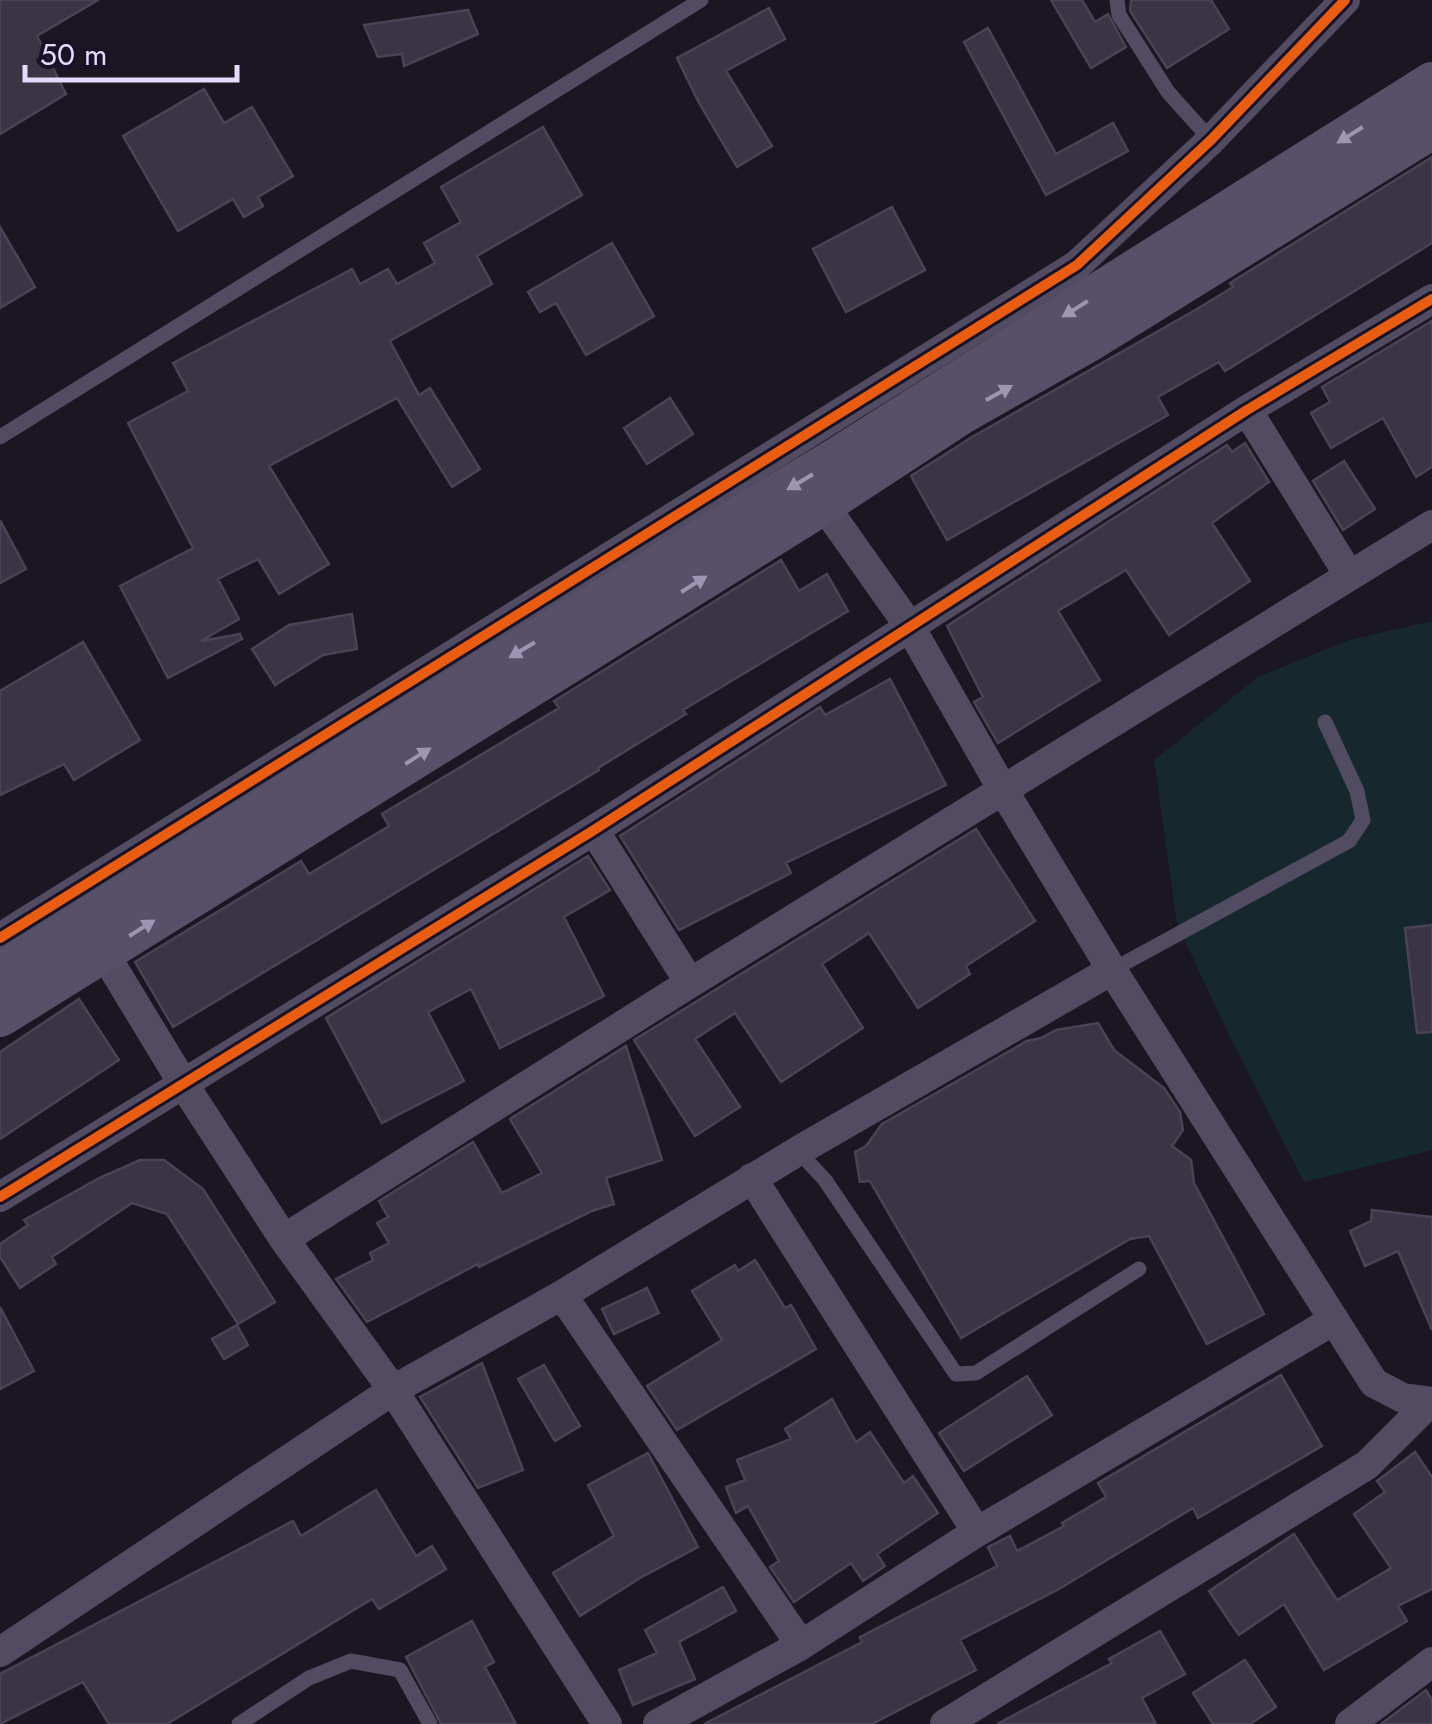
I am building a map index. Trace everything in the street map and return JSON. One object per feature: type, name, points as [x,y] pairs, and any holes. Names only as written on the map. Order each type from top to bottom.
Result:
[{"type":"main road","points":[[0,974],[836,459],[1432,83]]},
{"type":"main road","points":[[0,1016],[86,922],[823,504],[962,413],[1077,348],[1432,128]]},
{"type":"street","points":[[0,938],[86,922],[1029,297],[1090,254],[1210,140],[1345,0]]},
{"type":"street","points":[[0,1197],[594,830],[1248,410],[1432,299]]},
{"type":"street","points":[[1248,410],[1350,575]]},
{"type":"street","points":[[823,504],[910,627],[1112,970],[1374,1384],[1402,1398],[1430,1402]]},
{"type":"street","points":[[284,1238],[1432,525]]},
{"type":"street","points":[[594,830],[690,983]]},
{"type":"street","points":[[86,922],[184,1086],[284,1238],[393,1390],[607,1724]]},
{"type":"street","points":[[0,1652],[393,1390],[562,1295],[752,1178],[1112,970]]},
{"type":"street","points":[[752,1178],[977,1532]]},
{"type":"street","points":[[562,1295],[801,1645]]},
{"type":"street","points":[[658,1724],[801,1645],[977,1532],[1332,1321]]},
{"type":"street","points":[[946,1724],[1367,1465],[1430,1402]]},
{"type":"street","points":[[1350,1724],[1432,1662]]},
{"type":"lane","points":[[0,437],[701,0]]},
{"type":"lane","points":[[1117,0],[1119,14],[1168,92],[1210,140]]},
{"type":"lane","points":[[1112,970],[1348,842],[1362,820],[1357,791],[1325,722]]},
{"type":"lane","points":[[798,1151],[825,1180],[956,1374],[976,1373],[1139,1269]]},
{"type":"lane","points":[[239,1724],[309,1678],[351,1661],[400,1670],[430,1724]]},
{"type":"shaded area","points":[[1432,621],[1432,1150],[1304,1182],[1177,924],[1154,760],[1258,677],[1349,640]]},
{"type":"building","points":[[0,0],[98,0],[37,36],[66,94],[0,134]]},
{"type":"building","points":[[1051,0],[1082,0],[1095,22],[1108,14],[1126,47],[1091,68]]},
{"type":"building","points":[[1131,0],[1211,0],[1229,29],[1167,68],[1130,11]]},
{"type":"building","points":[[769,8],[785,39],[726,71],[772,146],[737,167],[677,58]]},
{"type":"building","points":[[468,10],[478,34],[404,66],[402,54],[378,57],[364,25]]},
{"type":"building","points":[[988,28],[1056,154],[1113,123],[1128,151],[1046,195],[964,42]]},
{"type":"building","points":[[204,89],[224,123],[252,107],[293,176],[258,197],[263,206],[244,217],[233,199],[178,231],[123,136]]},
{"type":"building","points":[[543,127],[582,195],[477,256],[492,284],[390,341],[419,395],[430,388],[480,469],[452,487],[397,398],[269,466],[329,564],[279,594],[258,559],[218,579],[239,619],[201,641],[240,634],[242,639],[168,678],[120,586],[193,548],[128,423],[188,391],[173,363],[352,269],[360,284],[388,269],[397,284],[435,263],[424,243],[461,222],[441,187]]},
{"type":"building","points":[[1432,157],[1432,243],[1225,371],[1219,362],[1158,397],[1168,415],[947,540],[911,476],[1233,287],[1230,283]]},
{"type":"building","points":[[892,207],[925,270],[846,312],[813,249]]},
{"type":"building","points":[[0,227],[35,287],[0,308]]},
{"type":"building","points":[[612,243],[654,316],[586,355],[556,303],[540,312],[528,292]]},
{"type":"building","points":[[1432,321],[1432,467],[1416,477],[1383,418],[1331,448],[1311,413],[1330,402],[1322,387]]},
{"type":"building","points":[[670,398],[693,434],[647,464],[624,428]]},
{"type":"building","points":[[1245,443],[1269,482],[1212,523],[1250,581],[1169,635],[1126,570],[1058,611],[1100,680],[998,743],[974,702],[983,697],[947,626],[1227,445],[1232,452]]},
{"type":"building","points":[[1344,461],[1375,509],[1343,530],[1313,481]]},
{"type":"building","points":[[0,520],[26,569],[0,583]]},
{"type":"building","points":[[781,560],[799,591],[827,574],[848,611],[683,710],[686,714],[599,770],[173,1027],[135,962],[301,861],[309,874],[389,826],[382,814],[559,708],[554,701]]},
{"type":"building","points":[[352,614],[357,649],[323,655],[275,685],[252,649],[289,625]]},
{"type":"building","points":[[83,642],[140,740],[74,780],[64,764],[0,795],[0,691]]},
{"type":"building","points":[[890,679],[946,785],[786,863],[791,873],[679,930],[620,836],[820,707],[825,715]]},
{"type":"building","points":[[976,829],[1035,921],[966,966],[970,974],[918,1008],[869,933],[822,964],[863,1028],[781,1082],[735,1013],[695,1039],[740,1107],[695,1136],[634,1040]]},
{"type":"building","points":[[588,856],[610,890],[564,917],[604,996],[500,1048],[471,989],[428,1012],[464,1081],[382,1123],[326,1018]]},
{"type":"building","points":[[1432,925],[1432,1032],[1417,1033],[1405,928]]},
{"type":"building","points":[[79,999],[119,1060],[0,1139],[0,1052]]},
{"type":"building","points":[[1098,1023],[1114,1050],[1164,1088],[1180,1112],[1183,1130],[1172,1146],[1191,1160],[1194,1183],[1264,1314],[1207,1344],[1149,1236],[1130,1239],[961,1338],[870,1181],[860,1182],[855,1152],[866,1146],[882,1124],[1027,1041],[1056,1030]]},
{"type":"building","points":[[626,1046],[662,1160],[606,1178],[614,1204],[479,1267],[478,1264],[367,1322],[336,1279],[373,1260],[370,1253],[389,1243],[377,1223],[388,1217],[379,1201],[473,1142],[502,1193],[542,1173],[510,1119]]},
{"type":"building","points":[[140,1160],[164,1160],[203,1189],[275,1302],[238,1324],[167,1214],[132,1203],[52,1257],[56,1264],[20,1288],[0,1257],[0,1244],[28,1225],[24,1220]]},
{"type":"building","points":[[1372,1210],[1432,1217],[1432,1330],[1398,1251],[1365,1266],[1350,1231],[1371,1221]]},
{"type":"building","points":[[755,1260],[785,1308],[791,1305],[816,1349],[677,1430],[647,1386],[722,1340],[692,1291],[735,1265],[738,1271]]},
{"type":"building","points":[[647,1288],[659,1313],[614,1334],[602,1309]]},
{"type":"building","points":[[0,1307],[34,1371],[0,1389]]},
{"type":"building","points":[[237,1325],[248,1345],[224,1359],[212,1339]]},
{"type":"building","points":[[482,1363],[523,1470],[478,1488],[420,1397]]},
{"type":"building","points":[[544,1365],[580,1426],[555,1441],[518,1379]]},
{"type":"building","points":[[1281,1375],[1322,1446],[1198,1518],[1193,1508],[1059,1589],[960,1640],[976,1670],[872,1724],[704,1724],[997,1566],[988,1547],[1010,1536],[1017,1551],[1064,1526],[1062,1523],[1106,1497],[1098,1483]]},
{"type":"building","points":[[1027,1376],[1052,1415],[964,1471],[939,1433]]},
{"type":"building","points":[[832,1399],[856,1442],[870,1432],[904,1483],[913,1476],[938,1513],[877,1554],[885,1566],[863,1581],[851,1563],[794,1602],[770,1567],[779,1561],[748,1506],[736,1513],[726,1487],[745,1480],[737,1460],[791,1439],[785,1429]]},
{"type":"building","points":[[1415,1452],[1432,1477],[1432,1589],[1398,1606],[1407,1621],[1324,1670],[1284,1604],[1239,1635],[1209,1591],[1294,1534],[1337,1600],[1391,1568],[1354,1514],[1385,1492],[1377,1481]]},
{"type":"building","points":[[648,1453],[698,1547],[580,1616],[553,1573],[614,1536],[588,1485]]},
{"type":"building","points":[[376,1490],[416,1556],[432,1546],[446,1569],[379,1609],[372,1599],[167,1724],[109,1724],[83,1682],[0,1724],[0,1674],[293,1521],[301,1536]]},
{"type":"building","points":[[723,1587],[736,1611],[679,1642],[695,1679],[633,1705],[619,1670],[657,1653],[645,1630]]},
{"type":"building","points":[[472,1621],[494,1662],[485,1667],[516,1724],[441,1724],[406,1657]]},
{"type":"building","points":[[1160,1631],[1185,1674],[1142,1698],[1156,1724],[997,1724],[1112,1663],[1109,1659]]},
{"type":"building","points":[[1245,1660],[1276,1707],[1250,1724],[1213,1724],[1193,1693]]},
{"type":"building","points":[[1426,1690],[1432,1700],[1432,1724],[1381,1724]]},
{"type":"cycle path","points":[[0,938],[1077,265],[1211,140],[1345,0]]},
{"type":"cycle path","points":[[0,1197],[594,830],[1247,410],[1432,299]]}]
